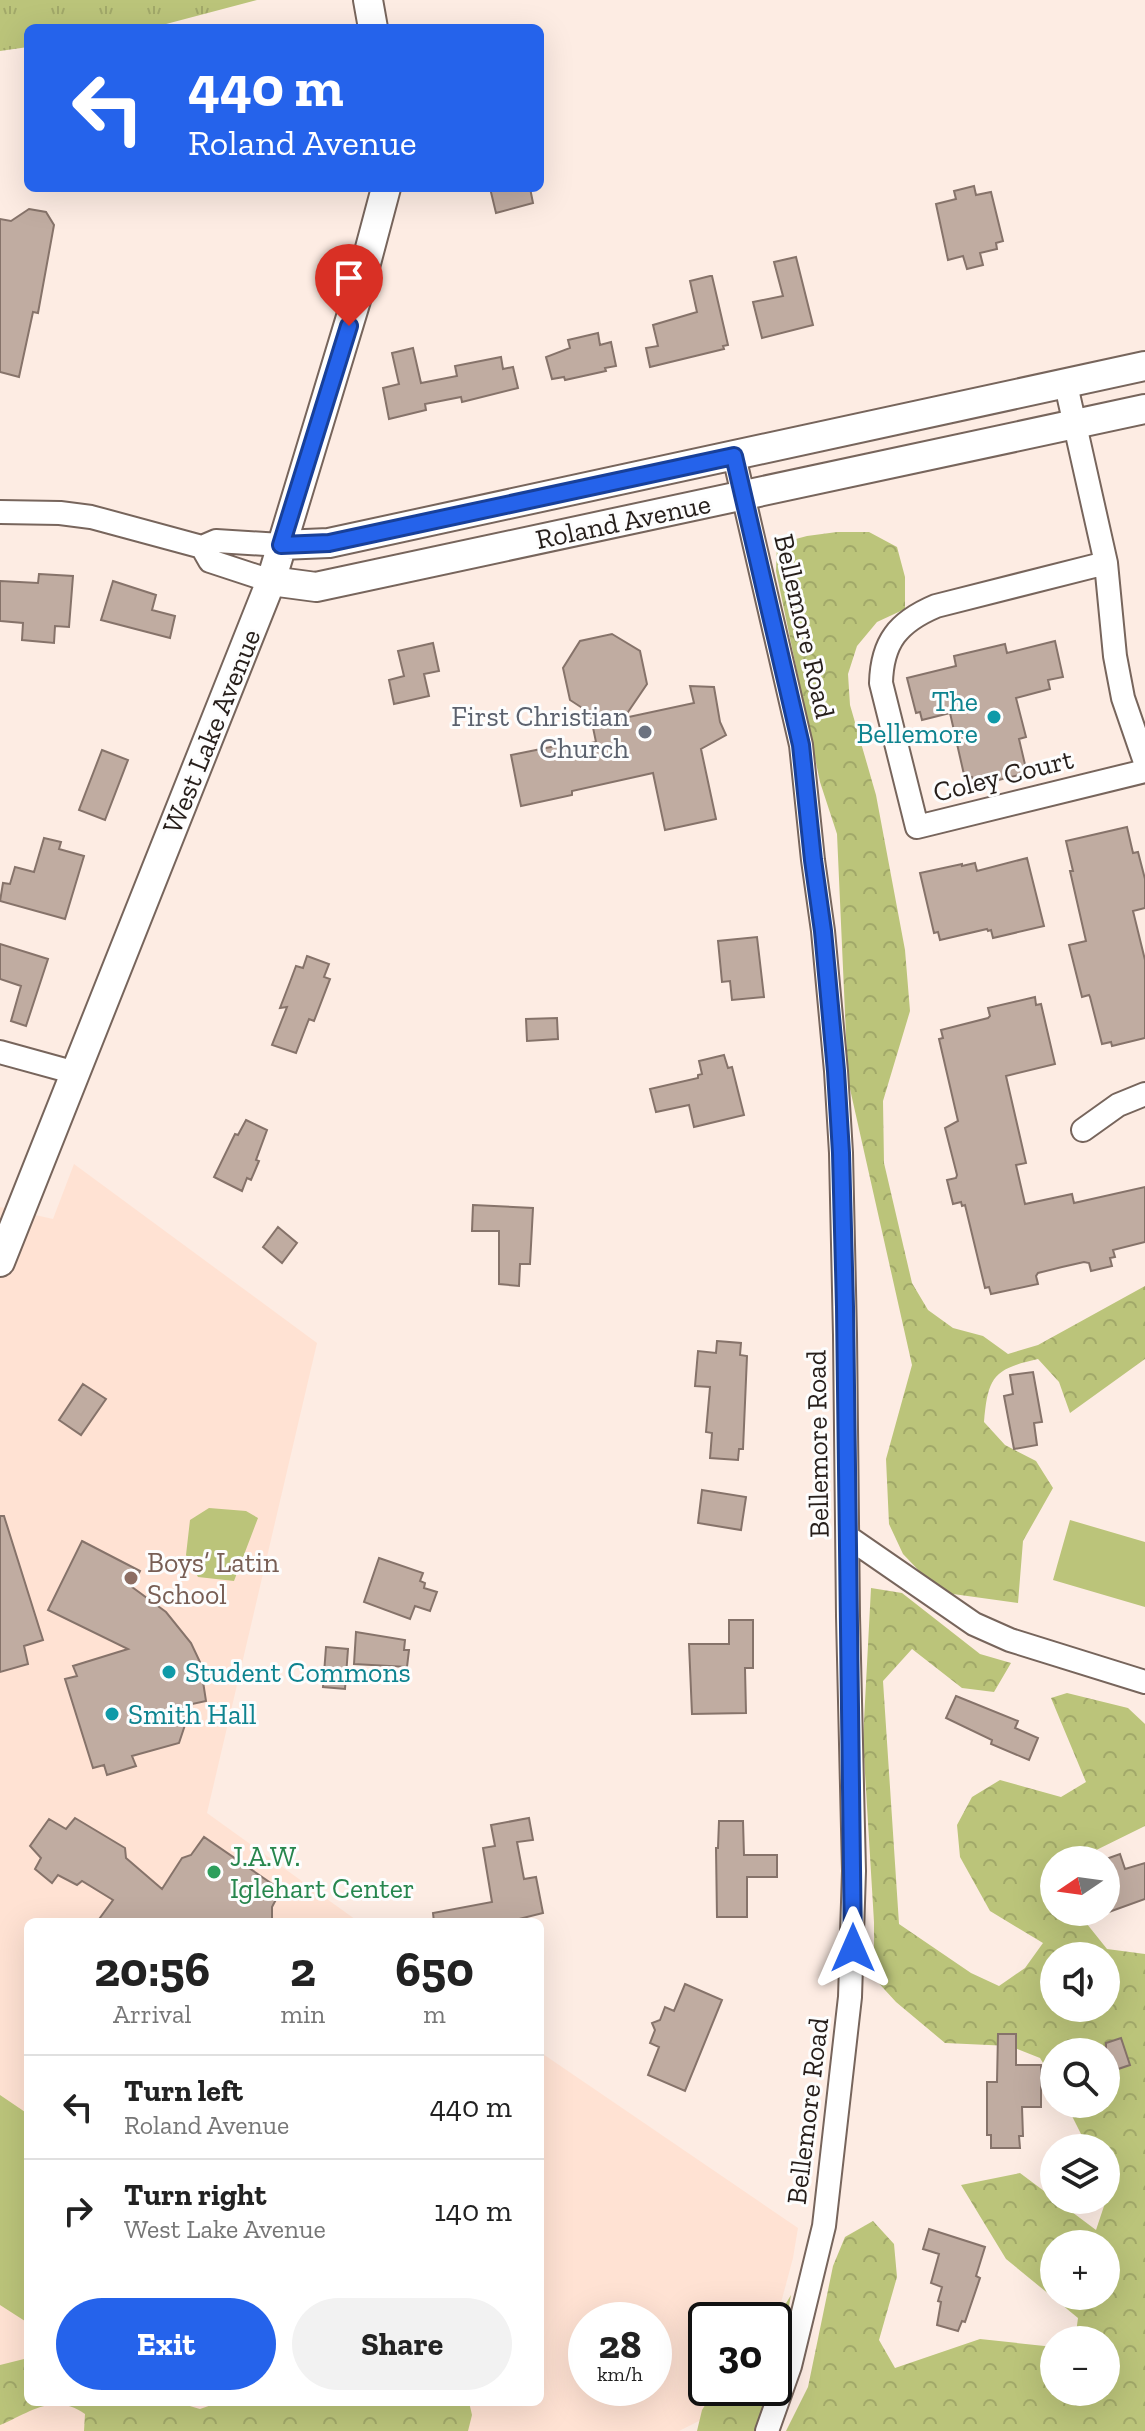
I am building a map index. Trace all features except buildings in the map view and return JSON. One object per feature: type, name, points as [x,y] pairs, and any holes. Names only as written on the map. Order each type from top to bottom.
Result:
[{"type":"street","points":[[368,0],[372,24]]},
{"type":"street","name":"West Lake Avenue","points":[[0,1262],[271,581],[357,297],[385,192]]},
{"type":"street","name":"Roland Avenue","points":[[0,512],[91,517],[202,547],[216,541],[281,545],[329,543],[1145,366]]},
{"type":"street","points":[[1066,385],[1106,563],[1121,684],[1134,735],[1145,762]]},
{"type":"street","name":"Roland Avenue","points":[[202,547],[210,561],[271,581],[316,587],[1145,409]]},
{"type":"street","name":"Bellemore Road","points":[[734,456],[801,745],[826,962],[841,1153],[854,1871],[848,2021],[824,2226],[790,2366],[767,2431]]},
{"type":"street","name":"Coley Court","points":[[1106,563],[921,612],[886,646],[881,662],[881,683],[917,827],[1145,771]]},
{"type":"street","points":[[0,1052],[76,1073]]},
{"type":"street","points":[[1083,1130],[1118,1105],[1145,1094]]},
{"type":"street","points":[[848,1537],[974,1624],[1010,1640],[1145,1682]]},
{"type":"shaded area","name":"Boys’ Latin School","points":[[74,1164],[317,1343],[207,1813],[353,1918],[24,1918],[24,2406],[544,2406],[544,2055],[798,2228],[781,2302],[688,2302],[688,2406],[729,2406],[679,2431],[0,2431],[0,1207],[53,1219]]},
{"type":"green space","points":[[0,0],[257,0],[166,24],[24,24],[24,48],[0,51]]},
{"type":"green space","points":[[837,532],[869,532],[897,547],[905,577],[905,609],[877,622],[857,646],[848,674],[850,705],[876,795],[905,950],[910,1011],[883,1101],[884,1163],[912,1283],[928,1310],[953,1328],[983,1336],[1008,1354],[1038,1345],[1145,1286],[1145,1359],[1070,1413],[1059,1382],[1038,1359],[1002,1371],[991,1385],[984,1422],[1005,1445],[1036,1461],[1053,1488],[1023,1541],[1018,1603],[953,1594],[926,1578],[903,1554],[889,1524],[886,1459],[912,1365],[848,1080],[837,834],[820,782],[776,571],[777,544]]},
{"type":"green space","points":[[209,1508],[246,1511],[258,1518],[234,1581],[198,1577],[186,1555],[190,1520]]},
{"type":"green space","points":[[1070,1520],[1145,1542],[1145,1607],[1053,1580]]},
{"type":"green space","points":[[871,1588],[902,1593],[980,1654],[1011,1663],[994,1692],[962,1688],[912,1649],[883,1681],[899,1924],[971,1973],[999,1986],[1025,1968],[1040,1947],[1040,2022],[1120,2022],[1120,1951],[1145,1954],[1145,2431],[786,2431],[808,2387],[833,2266],[845,2237],[873,2221],[894,2244],[897,2277],[879,2340],[895,2368],[980,2339],[1040,2345],[1040,2406],[1120,2406],[1120,2326],[1077,2326],[1078,2318],[1068,2310],[1120,2310],[1120,2230],[1096,2230],[1101,2214],[1120,2214],[1120,2134],[1081,2134],[1073,2118],[1120,2118],[1120,2038],[1040,2038],[1040,2058],[1010,2046],[945,2043],[896,2002],[874,1978],[874,1922],[863,1740]]},
{"type":"green space","points":[[1067,1693],[1128,1708],[1145,1724],[1145,1826],[1104,1846],[1040,1846],[1040,1926],[1089,1926],[1101,1942],[1041,1942],[990,1911],[960,1857],[957,1825],[972,1797],[1000,1780],[1061,1797],[1086,1782],[1051,1698]]},
{"type":"green space","points":[[0,2095],[24,2111],[24,2320],[0,2305]]},
{"type":"green space","points":[[1020,2173],[1040,2188],[1040,2214],[1075,2214],[1096,2230],[1040,2230],[1040,2287],[1006,2259],[961,2185]]},
{"type":"green space","points":[[24,2359],[24,2406],[42,2406],[0,2425],[0,2365]]},
{"type":"green space","points":[[67,2406],[190,2406],[200,2409],[209,2406],[470,2406],[472,2415],[468,2431],[84,2431],[85,2414]]},
{"type":"green space","points":[[705,2406],[767,2406],[758,2431],[697,2431]]},
{"type":"place","name":"The Bellemore","points":[[994,717]]},
{"type":"place","name":"First Christian Church","points":[[645,732]]},
{"type":"place","name":"Boys’ Latin School","points":[[131,1578]]},
{"type":"place","name":"Student Commons","points":[[169,1672]]},
{"type":"place","name":"Smith Hall","points":[[112,1714]]},
{"type":"place","name":"J.A.W. Iglehart Center","points":[[214,1872]]},
{"type":"route","points":[[349,326],[281,545],[329,543],[734,456],[801,745],[836,1071],[845,1307],[853,1948]]}]
